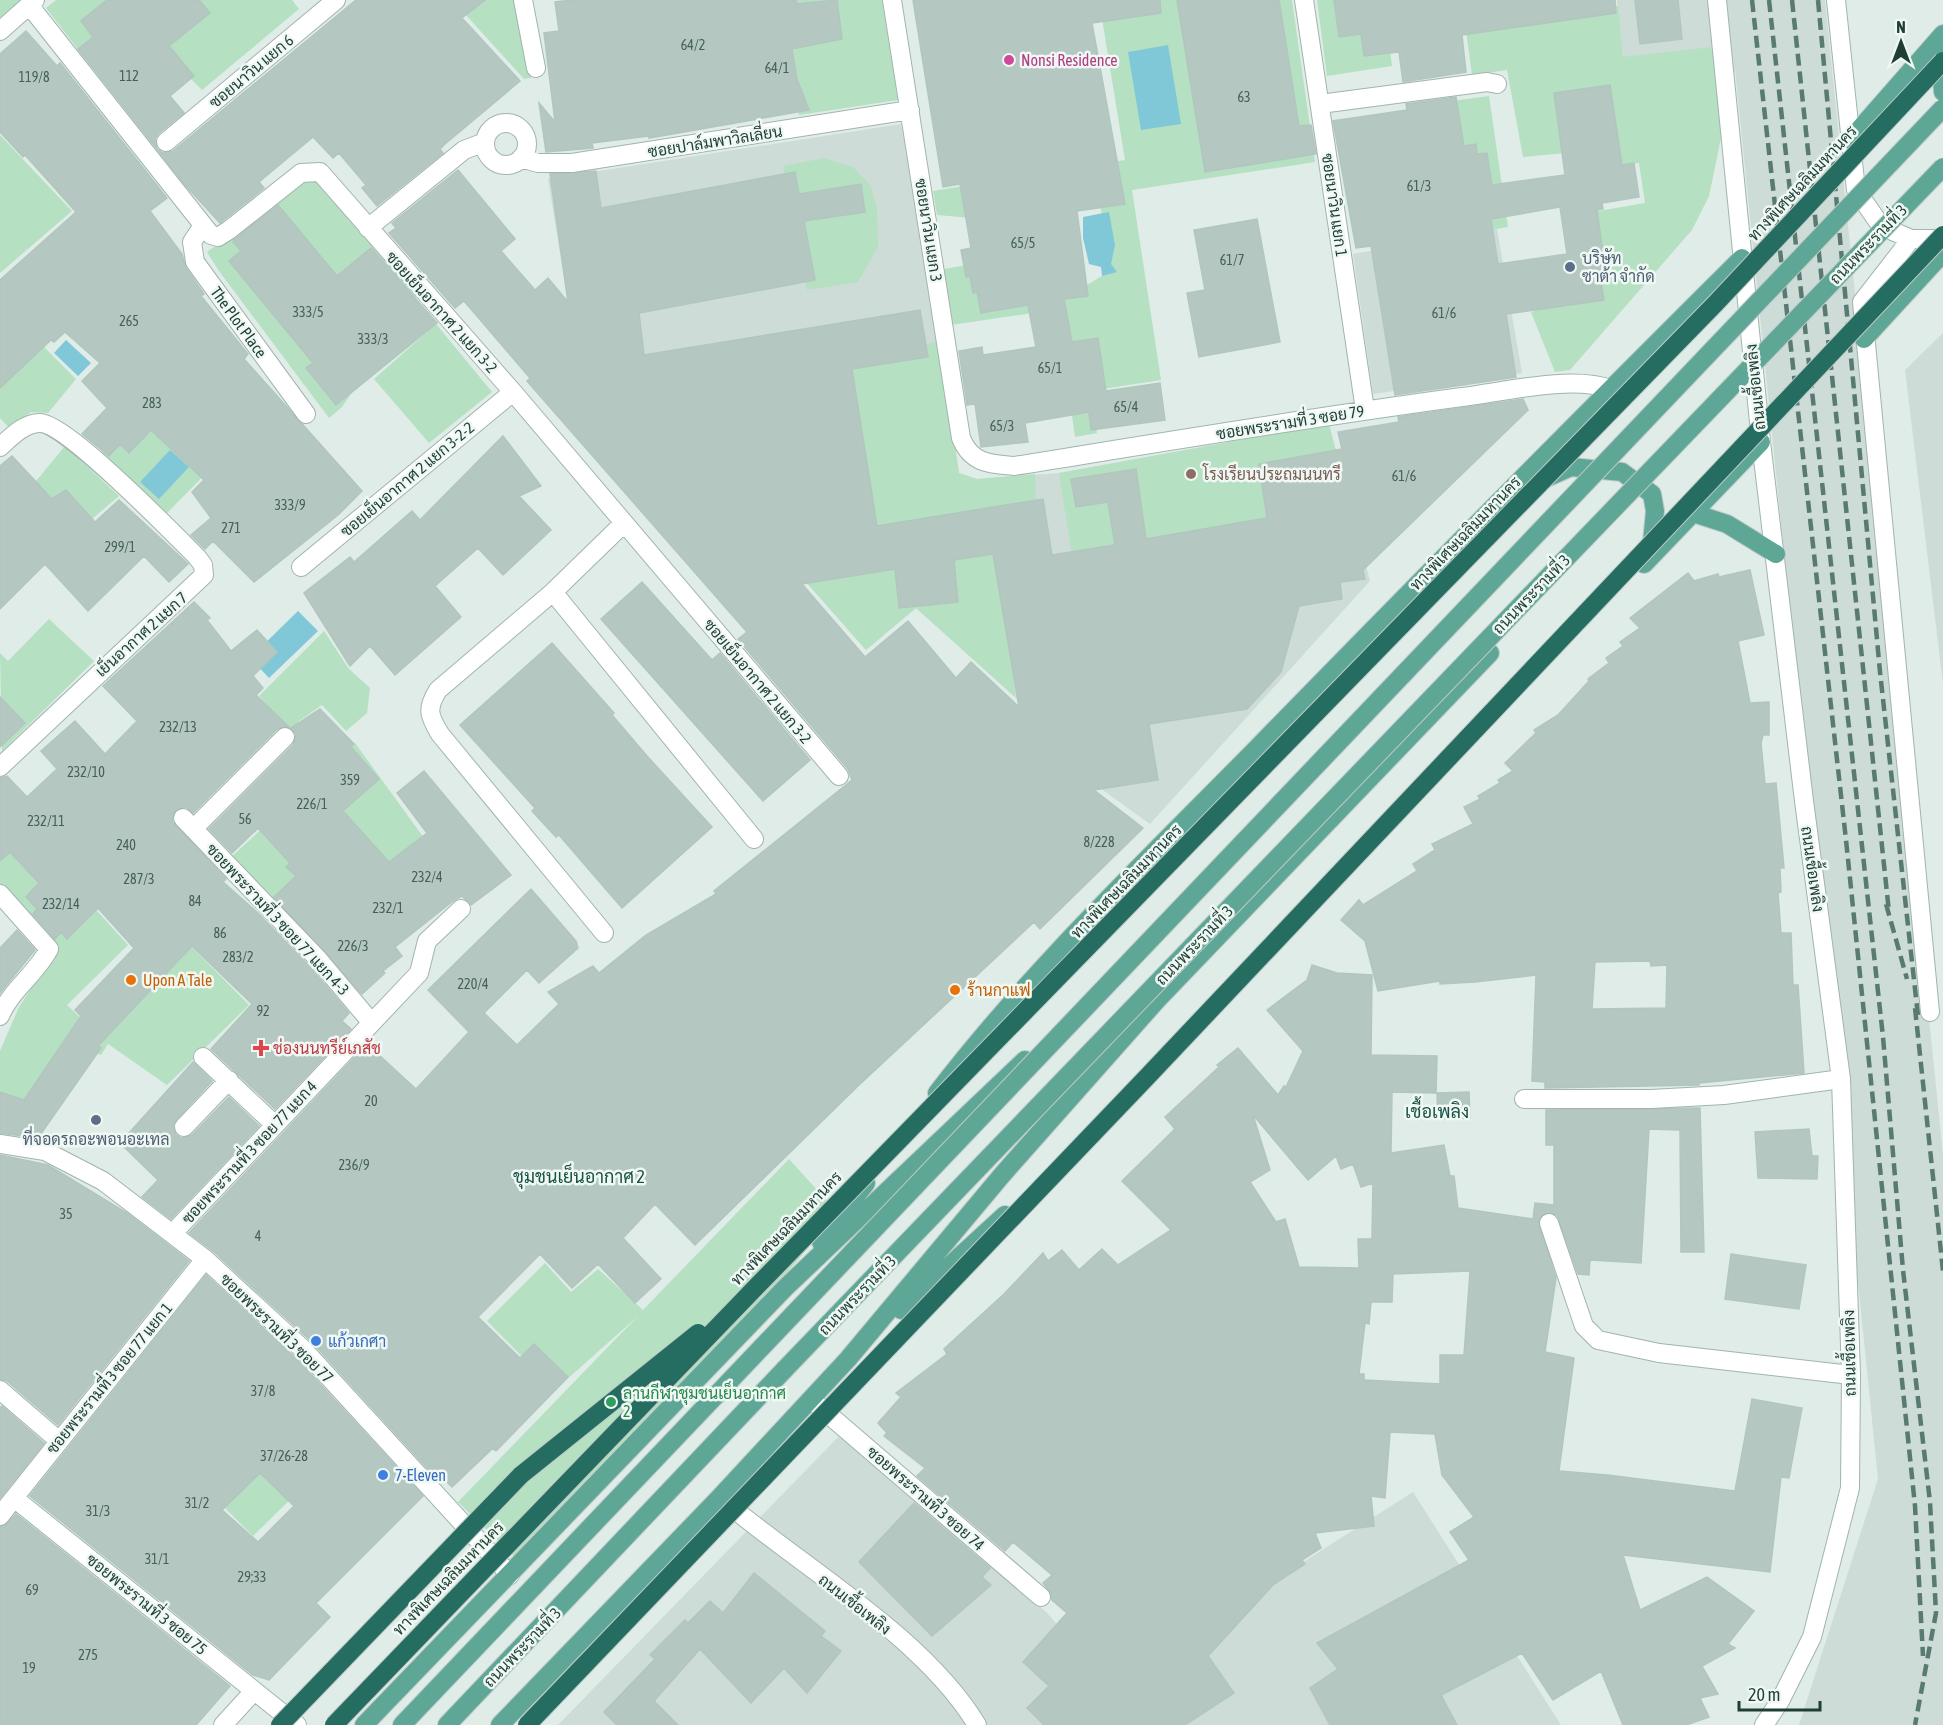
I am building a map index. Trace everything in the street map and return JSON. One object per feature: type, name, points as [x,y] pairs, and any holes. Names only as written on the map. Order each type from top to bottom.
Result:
[{"type":"highway","name":"ทางพิเศษเฉลิมมหานคร","points":[[334,1725],[757,1286],[1698,321],[1943,61]]},
{"type":"highway","points":[[527,1725],[1146,1078],[1943,237]]},
{"type":"highway","points":[[280,1725],[521,1475],[757,1286]]},
{"type":"main road","points":[[1850,140],[1942,35]]},
{"type":"main road","points":[[1942,35],[1939,73],[1943,92]]},
{"type":"main road","name":"ถนนพระรามที่ 3","points":[[402,1725],[1943,108]]},
{"type":"main road","name":"ถนนพระรามที่ 3","points":[[364,1725],[785,1288],[1122,965],[1460,624],[1943,118]]},
{"type":"main road","name":"ถนนพระรามที่ 3","points":[[447,1725],[785,1369],[1943,166]]},
{"type":"main road","name":"ถนนพระรามที่ 3","points":[[500,1725],[720,1497],[848,1359],[1002,1175],[1126,1035],[1943,179]]},
{"type":"main road","points":[[1864,339],[1943,253]]},
{"type":"main road","name":"ถนนพระรามที่ 3","points":[[785,1288],[943,1085],[1048,961],[1504,496],[1742,258]]},
{"type":"main road","name":"ถนนพระรามที่ 3","points":[[848,1359],[1167,1065],[1761,442]]},
{"type":"main road","points":[[1504,496],[1571,467],[1622,472],[1652,494],[1655,512],[1650,558]]},
{"type":"main road","points":[[1694,513],[1727,524],[1776,554]]},
{"type":"street","name":"ซอยนาวิน แยก 6","points":[[166,142],[336,0]]},
{"type":"street","points":[[523,0],[536,68]]},
{"type":"street","name":"ซอยนาวิน แยก 3","points":[[892,0],[961,438],[972,457]]},
{"type":"street","name":"ซอยนาวิน แยก 1","points":[[1304,0],[1365,410]]},
{"type":"street","name":"ถนนเชื้อเพลิง","points":[[1717,0],[1761,442],[1804,801],[1841,1079],[1851,1375],[1850,1488],[1812,1636],[1780,1701],[1764,1725]]},
{"type":"street","points":[[1836,0],[1856,190],[1881,226],[1911,239],[1943,237]]},
{"type":"street","points":[[0,31],[32,3],[202,227]]},
{"type":"street","points":[[1320,104],[1486,82],[1497,84]]},
{"type":"street","name":"ซอยปาล์มพาวิลเลี่ยน","points":[[485,142],[489,155],[499,163],[512,164],[521,158],[538,163],[572,163],[910,111]]},
{"type":"street","points":[[368,228],[464,150],[485,142],[495,126],[509,123],[516,125],[526,135],[527,142],[521,158]]},
{"type":"street","name":"ซอยเย็นอากาศ 2 แยก 3-2","points":[[202,227],[211,235],[218,237],[301,173],[310,170],[321,172],[513,392],[839,776]]},
{"type":"street","name":"The Plot Place","points":[[202,227],[192,242],[195,262],[306,414]]},
{"type":"street","points":[[1911,239],[1862,302],[1930,1012]]},
{"type":"street","name":"ซอยพระรามที่ 3 ซอย 79","points":[[972,457],[980,462],[1014,466],[1365,410],[1577,383],[1594,383],[1610,389]]},
{"type":"street","name":"ซอยเย็นอากาศ 2 แยก 3-2-2","points":[[301,567],[513,392]]},
{"type":"street","name":"เย็นอากาศ 2 แยก 7","points":[[0,447],[22,428],[40,422],[58,428],[135,496],[197,557],[203,565],[204,574],[0,766]]},
{"type":"street","points":[[604,933],[440,734],[431,719],[429,704],[438,690],[553,592],[624,523]]},
{"type":"street","points":[[553,592],[754,839]]},
{"type":"street","name":"ซอยพระรามที่ 3 ซอย 77 แยก 4-3","points":[[285,737],[188,824],[318,958],[371,1022]]},
{"type":"street","points":[[0,894],[40,935],[49,949],[42,963],[4,1007],[0,1016]]},
{"type":"street","name":"ซอยพระรามที่ 3 ซอย 77 แยก 4","points":[[173,1233],[419,973],[427,941],[461,909]]},
{"type":"street","points":[[203,1057],[274,1125]]},
{"type":"street","points":[[1524,1099],[1651,1099],[1724,1095],[1841,1079]]},
{"type":"street","points":[[184,1127],[229,1080]]},
{"type":"street","name":"ซอยพระรามที่ 3 ซอย 77","points":[[0,1144],[45,1151],[104,1181],[205,1259],[304,1350],[510,1575]]},
{"type":"street","points":[[1549,1224],[1584,1326],[1598,1340],[1659,1353],[1851,1375]]},
{"type":"street","name":"ซอยพระรามที่ 3 ซอย 77 แยก 1","points":[[14,1498],[58,1440],[205,1259]]},
{"type":"street","points":[[0,1390],[58,1440]]},
{"type":"street","name":"ซอยพระรามที่ 3 ซอย 74","points":[[811,1398],[1041,1597]]},
{"type":"street","name":"ถนนเชื้อเพลิง","points":[[720,1497],[763,1535],[860,1606],[922,1659],[963,1702],[977,1725]]},
{"type":"street","points":[[0,1516],[14,1498]]},
{"type":"street","name":"ซอยพระรามที่ 3 ซอย 75","points":[[14,1498],[297,1725]]},
{"type":"street","points":[[223,1725],[254,1691]]},
{"type":"shaded area","points":[[1617,0],[1825,0],[1943,1155],[1943,1725],[1799,1725],[1878,1479],[1735,69],[1710,191],[1623,57]]},
{"type":"shaded area","name":"โรงเรียนประถมนนทรี","points":[[901,124],[930,278],[959,473],[977,479],[1059,473],[1329,424],[1370,581],[1150,824],[1086,778],[1015,697],[916,608],[866,650],[570,315],[548,179]]},
{"type":"shaded area","points":[[1497,229],[1522,373],[1373,394],[1353,254]]},
{"type":"shaded area","points":[[1943,333],[1943,684],[1905,370]]},
{"type":"shaded area","points":[[848,1427],[1048,1614],[1144,1724],[1264,1587],[1413,1492],[1561,1725],[558,1725]]},
{"type":"green space","points":[[0,0],[21,0],[0,18]]},
{"type":"green space","points":[[56,0],[292,0],[299,9],[202,90],[113,1],[83,56],[46,8]]},
{"type":"green space","points":[[395,0],[516,0],[531,78],[524,79],[465,14]]},
{"type":"green space","points":[[786,0],[882,0],[898,100],[799,115],[790,72]]},
{"type":"green space","points":[[1099,0],[1292,0],[1315,162],[1132,190],[1161,380],[1090,391],[1097,433],[1075,437],[1069,394],[1066,308],[951,325],[944,269],[972,264],[1082,288],[1110,271],[1098,189],[1019,222],[937,215],[933,191],[1125,160]]},
{"type":"green space","points":[[1317,0],[1383,0],[1392,66],[1327,76]]},
{"type":"green space","points":[[1618,6],[1623,57],[1713,47],[1722,132],[1709,196],[1692,230],[1570,370],[1555,372],[1531,312],[1596,293],[1587,213],[1645,203],[1639,163],[1597,167],[1595,150],[1523,157],[1507,70],[1472,75],[1466,31]]},
{"type":"green space","points":[[1489,96],[1508,227],[1480,232],[1423,105]]},
{"type":"green space","points":[[0,135],[72,211],[0,273]]},
{"type":"green space","points":[[824,158],[853,167],[871,186],[877,209],[878,247],[858,282],[807,290],[783,166]]},
{"type":"green space","points":[[314,175],[417,298],[342,407],[329,418],[207,252]]},
{"type":"green space","points":[[436,324],[492,392],[429,443],[374,379]]},
{"type":"green space","points":[[939,341],[959,473],[977,479],[1035,474],[1036,511],[1004,552],[1015,697],[916,608],[866,650],[791,565],[748,366],[912,348]]},
{"type":"green space","points":[[40,343],[76,379],[48,413],[31,412],[10,429],[0,418],[0,348]]},
{"type":"green space","points":[[192,376],[224,455],[166,514],[101,453]]},
{"type":"green space","points":[[1329,424],[1346,491],[1289,520],[1072,555],[1059,473]]},
{"type":"green space","points":[[65,446],[119,496],[72,536],[32,486]]},
{"type":"green space","points":[[49,619],[94,661],[2,751],[0,653],[8,661]]},
{"type":"green space","points":[[324,631],[349,669],[370,688],[367,713],[346,731],[322,705],[299,721],[298,729],[293,733],[259,696]]},
{"type":"green space","points":[[355,743],[424,838],[306,936],[228,860]]},
{"type":"green space","points":[[24,831],[128,945],[67,1005],[101,1037],[190,945],[249,1005],[167,1085],[108,1044],[101,1055],[88,1050],[21,1110],[0,1103],[0,1051],[19,1007],[56,951],[57,944],[0,887],[0,856]]},
{"type":"green space","name":"ลานกีฬาชุมชนเย็นอากาศ 2","points":[[789,1159],[838,1213],[761,1303],[518,1560],[458,1502],[638,1316],[555,1390],[487,1321],[545,1263],[571,1292],[598,1269],[643,1310]]},
{"type":"green space","points":[[275,1407],[303,1487],[253,1536],[199,1482]]},
{"type":"water","points":[[1168,45],[1181,124],[1141,130],[1128,52]]},
{"type":"water","points":[[1109,212],[1115,245],[1111,264],[1117,272],[1102,276],[1101,267],[1089,264],[1083,238],[1083,217]]},
{"type":"water","points":[[66,340],[91,363],[78,376],[54,353]]},
{"type":"water","points":[[170,450],[189,467],[159,499],[140,482]]},
{"type":"water","points":[[298,611],[318,631],[269,678],[250,658]]},
{"type":"building","points":[[107,0],[199,0],[210,13],[169,46],[194,76],[170,96],[184,113],[158,134],[155,139],[157,149],[78,49],[93,37],[81,21]]},
{"type":"building","points":[[356,0],[485,0],[462,18],[520,81],[445,144],[440,149],[443,153],[377,206],[362,188],[366,185],[339,153],[333,158],[313,137],[259,182],[264,188],[220,223],[185,185],[157,149],[163,153],[173,151]]},
{"type":"building","points":[[572,0],[796,0],[797,4],[837,0],[842,39],[792,49],[797,79],[809,110],[649,138],[649,136],[592,143],[593,148],[546,152],[539,103],[555,122],[544,33],[559,31],[555,2]]},
{"type":"building","points":[[913,0],[1160,0],[1161,13],[1092,23],[1125,204],[1077,211],[1088,296],[1064,299],[1072,342],[1098,338],[1106,391],[1160,383],[1165,420],[1091,430],[1089,412],[1025,423],[1028,442],[981,447],[975,404],[967,405],[959,351],[982,347],[983,355],[1036,347],[1028,305],[981,313],[977,292],[973,293],[970,276],[966,277],[961,250],[971,248],[960,184],[943,187]]},
{"type":"building","points":[[1177,0],[1279,0],[1299,126],[1311,125],[1316,154],[1205,172]]},
{"type":"building","points":[[1334,0],[1615,0],[1616,13],[1462,35],[1466,72],[1403,82],[1399,52],[1364,56],[1361,34],[1339,37]]},
{"type":"building","points":[[1635,0],[1678,0],[1682,39],[1640,44]]},
{"type":"building","points":[[26,31],[57,66],[60,63],[167,198],[150,211],[182,254],[186,268],[204,294],[201,296],[248,354],[244,359],[362,491],[338,515],[254,582],[213,541],[205,549],[191,535],[211,518],[192,492],[204,480],[151,430],[129,453],[120,444],[109,456],[82,434],[107,408],[82,381],[100,363],[65,332],[54,342],[51,340],[0,388],[0,280],[76,212],[25,155],[23,157],[0,132],[0,54]]},
{"type":"building","points":[[1610,85],[1622,165],[1634,163],[1639,197],[1602,203],[1603,209],[1597,210],[1606,275],[1600,276],[1604,300],[1506,314],[1516,377],[1395,395],[1371,246],[1356,248],[1333,121],[1407,110],[1406,104],[1456,97],[1464,146],[1476,144],[1477,154],[1487,153],[1492,185],[1565,175],[1554,93]],"holes":[[[1560,207],[1567,254],[1498,264],[1491,219]]]},
{"type":"building","points":[[458,170],[515,239],[501,251],[535,290],[548,278],[568,302],[550,174],[596,171],[601,208],[795,172],[799,194],[861,184],[865,212],[804,221],[815,280],[639,313],[644,355],[920,310],[928,357],[852,369],[877,526],[1043,499],[1052,555],[1115,545],[1108,502],[1076,507],[1071,479],[1136,469],[1146,539],[1267,518],[1259,464],[1342,449],[1338,432],[1399,422],[1398,417],[1523,399],[1528,410],[1363,570],[1365,579],[1340,582],[1342,599],[1299,606],[1281,672],[1247,709],[1149,724],[1158,780],[1094,790],[1143,828],[1040,929],[1034,922],[858,1086],[695,1245],[655,1204],[623,1238],[661,1279],[635,1303],[598,1264],[572,1288],[540,1254],[478,1317],[520,1358],[534,1344],[568,1377],[496,1451],[493,1448],[452,1487],[442,1477],[439,1481],[312,1342],[213,1251],[189,1233],[367,1044],[416,1089],[469,1032],[428,990],[531,889],[576,941],[578,948],[539,983],[527,970],[484,1013],[517,1045],[559,1004],[548,992],[593,966],[599,973],[646,935],[716,894],[714,891],[852,780],[848,769],[738,639],[747,632],[527,381],[530,378],[464,301],[455,308],[389,233],[396,228],[392,223]],"holes":[[[993,554],[1019,707],[971,662],[956,678],[908,621],[865,657],[802,584],[895,569],[899,608],[958,602],[954,560]]]},
{"type":"building","points":[[278,205],[337,276],[371,248],[437,323],[336,405],[306,368],[313,363],[229,261],[241,251],[233,242],[234,240]]},
{"type":"building","points":[[1257,219],[1280,342],[1199,357],[1187,293],[1205,290],[1194,230]]},
{"type":"building","points":[[503,436],[541,486],[519,496],[551,530],[503,575],[478,548],[435,586],[461,617],[395,675],[370,646],[350,666],[304,593],[350,557],[354,562],[412,511],[420,520]]},
{"type":"building","points":[[12,456],[52,499],[66,490],[95,522],[119,500],[188,564],[169,582],[144,556],[88,611],[45,564],[0,609],[0,466]]},
{"type":"building","points":[[1750,570],[1764,635],[1738,641],[1750,703],[1769,702],[1769,735],[1763,735],[1761,743],[1765,784],[1776,783],[1784,868],[1780,868],[1781,892],[1778,893],[1781,933],[1791,933],[1793,985],[1798,985],[1804,1073],[1699,1083],[1699,1085],[1545,1088],[1545,1082],[1532,1081],[1536,975],[1475,982],[1440,984],[1440,981],[1378,991],[1365,941],[1341,920],[1359,900],[1363,905],[1417,871],[1413,864],[1435,850],[1432,844],[1473,824],[1464,807],[1480,799],[1478,796],[1500,783],[1498,780],[1513,771],[1505,763],[1536,733],[1534,730],[1558,715],[1589,681],[1588,679],[1609,663],[1606,658],[1623,646],[1620,642],[1640,628],[1630,618],[1688,573],[1694,581],[1718,574],[1719,577]],"holes":[[[1650,961],[1651,966],[1667,965],[1666,1008],[1592,1009],[1595,962]]]},
{"type":"building","points":[[642,582],[712,660],[720,653],[810,760],[763,801],[601,619]]},
{"type":"building","points":[[194,602],[210,618],[207,620],[231,651],[257,630],[277,652],[253,676],[263,688],[256,695],[289,727],[277,729],[193,813],[186,807],[176,810],[172,821],[226,879],[223,882],[258,913],[310,967],[349,1013],[342,1021],[351,1029],[275,1109],[211,1049],[252,1004],[192,946],[98,1046],[101,1048],[38,1138],[0,1133],[0,1092],[24,1100],[81,1016],[75,1010],[134,948],[98,908],[67,939],[61,932],[55,939],[33,914],[37,909],[26,897],[39,883],[10,852],[0,861],[0,778],[7,776],[27,797],[57,769],[41,751],[75,721],[105,754],[137,721],[103,686]]},
{"type":"building","points":[[552,643],[614,713],[612,715],[647,756],[712,827],[622,908],[559,835],[556,837],[532,811],[535,808],[460,725]]},
{"type":"building","points":[[0,697],[25,723],[0,747]]},
{"type":"building","points":[[320,709],[354,744],[351,747],[379,779],[343,811],[389,862],[427,833],[397,793],[424,771],[511,875],[471,905],[462,896],[453,901],[395,947],[402,956],[383,971],[385,973],[362,994],[274,897],[296,876],[286,867],[290,863],[258,828],[232,853],[209,829],[293,745],[296,735],[291,728]]},
{"type":"building","points":[[17,930],[35,950],[0,993],[0,948]]},
{"type":"building","points":[[1312,965],[1337,973],[1372,975],[1371,1055],[1437,1056],[1436,1093],[1392,1092],[1391,1153],[1444,1145],[1450,1176],[1454,1176],[1458,1208],[1533,1219],[1535,1203],[1554,1205],[1554,1145],[1546,1145],[1546,1110],[1700,1108],[1704,1252],[1681,1252],[1680,1130],[1649,1129],[1641,1263],[1590,1260],[1589,1275],[1578,1274],[1557,1215],[1545,1213],[1538,1221],[1556,1278],[1545,1352],[1574,1358],[1559,1471],[1735,1491],[1752,1399],[1802,1408],[1789,1478],[1781,1477],[1770,1572],[1623,1555],[1640,1610],[1707,1577],[1754,1611],[1728,1644],[1735,1648],[1702,1666],[1718,1694],[1700,1698],[1709,1717],[1686,1725],[1623,1725],[1601,1671],[1553,1700],[1522,1653],[1441,1695],[1457,1725],[1330,1725],[1310,1688],[1338,1669],[1317,1643],[1469,1560],[1450,1532],[1474,1517],[1442,1475],[1435,1434],[1390,1432],[1385,1498],[1371,1496],[1374,1526],[1315,1533],[1321,1548],[1302,1560],[1305,1564],[1274,1584],[1208,1656],[1234,1693],[1185,1725],[1044,1725],[1027,1708],[1049,1686],[1023,1662],[1067,1613],[1052,1600],[1051,1593],[1043,1583],[1052,1575],[1013,1542],[1005,1551],[917,1476],[925,1468],[884,1436],[887,1433],[878,1423],[901,1397],[896,1393],[947,1354],[944,1349],[1004,1294],[1043,1253],[1048,1261],[1062,1250],[1079,1270],[1102,1249],[1118,1265],[1171,1230],[1122,1181],[1175,1129],[1165,1117],[1219,1067],[1217,1065],[1238,1048],[1278,1095],[1284,1086],[1286,1087],[1303,1051],[1267,1010],[1307,980]],"holes":[[[1253,1115],[1308,1180],[1336,1156],[1341,1169],[1353,1164],[1361,1187],[1373,1183],[1372,1239],[1358,1239],[1359,1268],[1299,1267],[1285,1219],[1276,1222],[1250,1182],[1270,1170]],[[1470,1271],[1464,1355],[1440,1355],[1440,1384],[1364,1380],[1364,1374],[1359,1374],[1365,1323],[1369,1324],[1371,1302],[1392,1302],[1393,1274]]]},
{"type":"building","points":[[193,1062],[212,1081],[176,1120],[173,1125],[176,1135],[182,1138],[192,1135],[229,1097],[259,1126],[171,1219],[142,1197],[158,1180],[120,1143]]},
{"type":"building","points":[[1469,1092],[1470,1118],[1438,1119],[1437,1093]]},
{"type":"building","points":[[1809,1129],[1812,1156],[1818,1156],[1817,1179],[1758,1178],[1755,1132]]},
{"type":"building","points":[[0,1155],[48,1165],[127,1213],[189,1261],[58,1425],[7,1381],[0,1379]]},
{"type":"building","points":[[1731,1254],[1806,1265],[1799,1309],[1725,1299]]},
{"type":"building","points":[[206,1275],[296,1358],[423,1496],[316,1603],[330,1617],[269,1680],[253,1675],[30,1496]],"holes":[[[260,1473],[294,1506],[258,1542],[222,1510]]]},
{"type":"building","points":[[2,1406],[44,1443],[0,1498],[0,1408]]},
{"type":"building","points":[[914,1503],[990,1568],[982,1577],[991,1585],[932,1636],[859,1562]]},
{"type":"building","points":[[16,1514],[230,1686],[196,1725],[0,1725],[0,1527],[8,1523]]},
{"type":"building","points":[[754,1573],[825,1631],[821,1636],[841,1651],[807,1693],[784,1668],[751,1703],[700,1649],[654,1701],[678,1725],[617,1725],[604,1712],[655,1659],[650,1655],[685,1620],[688,1623],[710,1601],[723,1613]]},
{"type":"railway","points":[[1752,0],[1846,840],[1915,1506],[1923,1656]]},
{"type":"railway","points":[[1769,0],[1883,1037],[1903,1270],[1930,1502],[1936,1613],[1915,1725]]},
{"type":"railway","points":[[1792,0],[1889,912]]},
{"type":"railway","points":[[1818,0],[1880,672],[1918,1016]]},
{"type":"railway","points":[[1886,904],[1907,979]]},
{"type":"railway","points":[[1915,1008],[1943,1271]]},
{"type":"place","name":"Nonsi Residence","points":[[1009,60]]},
{"type":"place","name":"บริษัท ซาต้า จำกัด","points":[[1570,267]]},
{"type":"place","name":"โรงเรียนประถมนนทรี","points":[[1191,474]]},
{"type":"place","name":"Upon A Tale","points":[[131,980]]},
{"type":"place","name":"ร้านกาแฟ","points":[[955,990]]},
{"type":"place","name":"ช่องนนทรีย์เภสัช","points":[[261,1048]]},
{"type":"place","name":"ที่จอดรถอะพอนอะเทล","points":[[96,1120]]},
{"type":"place","name":"แก้วเกศา","points":[[316,1341]]},
{"type":"place","name":"ลานกีฬาชุมชนเย็นอากาศ 2","points":[[611,1402]]},
{"type":"place","name":"7-Eleven","points":[[383,1475]]},
{"type":"district","name":"เชื้อเพลิง","points":[[1437,1112]]},
{"type":"district","name":"ชุมชนเย็นอากาศ 2","points":[[579,1177]]}]
